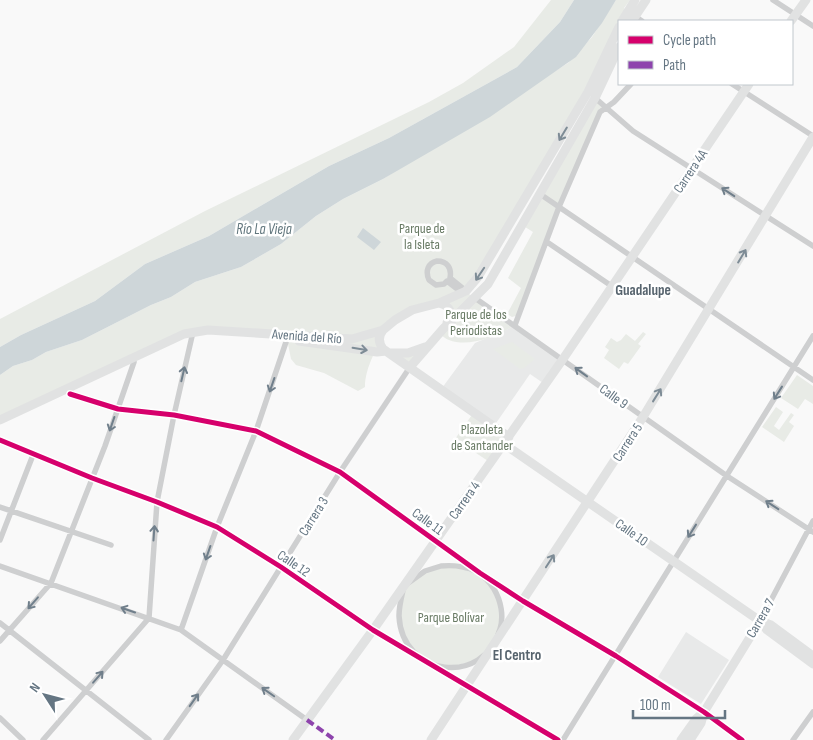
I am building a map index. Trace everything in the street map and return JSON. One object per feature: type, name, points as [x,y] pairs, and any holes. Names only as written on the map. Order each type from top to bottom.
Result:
[{"type":"main road","points":[[634,17],[635,0]]},
{"type":"main road","points":[[634,17],[646,0]]},
{"type":"main road","points":[[793,18],[806,0]]},
{"type":"main road","name":"Avenida del Río","points":[[0,425],[70,394],[184,336],[208,330],[352,339],[383,330],[412,310],[466,291],[478,277],[592,95],[618,30]]},
{"type":"main road","name":"Avenida del Río","points":[[0,420],[184,334],[206,333],[287,339],[377,352],[408,353],[422,348],[488,284],[540,194],[618,49]]},
{"type":"main road","name":"Carrera 4A","points":[[633,258],[691,168],[746,88]]},
{"type":"main road","name":"Carrera 5","points":[[431,740],[644,417],[813,136]]},
{"type":"main road","name":"Carrera 4","points":[[293,740],[436,541],[633,258]]},
{"type":"main road","name":"Calle 9","points":[[466,291],[475,298]]},
{"type":"main road","points":[[439,302],[450,310],[452,317],[446,325]]},
{"type":"main road","name":"Avenida del Río","points":[[429,345],[446,325]]},
{"type":"main road","points":[[383,330],[379,341],[388,352]]},
{"type":"main road","name":"Carrera 3","points":[[410,367],[429,345]]},
{"type":"main road","name":"Calle 10","points":[[388,352],[589,501],[760,621],[767,630],[813,664]]},
{"type":"main road","name":"Calle 10","points":[[760,621],[771,624],[813,656]]},
{"type":"main road","name":"Carrera 7","points":[[690,740],[701,723],[704,712],[760,621]]},
{"type":"main road","name":"Carrera 7","points":[[682,740],[696,719],[704,712]]},
{"type":"street","points":[[774,0],[793,18],[813,26]]},
{"type":"street","points":[[515,325],[559,207],[600,112],[614,102],[630,85]]},
{"type":"street","points":[[746,88],[813,136]]},
{"type":"street","points":[[592,95],[633,131],[813,246]]},
{"type":"street","points":[[540,194],[813,380]]},
{"type":"street","points":[[547,242],[613,287]]},
{"type":"street","points":[[437,260],[446,262],[450,269],[449,279],[440,285],[432,283],[426,272],[429,265],[437,260]]},
{"type":"street","name":"Calle 9","points":[[449,279],[466,291]]},
{"type":"street","name":"Calle 9","points":[[475,298],[726,476],[811,530]]},
{"type":"street","points":[[43,740],[149,618],[156,502],[192,334]]},
{"type":"street","points":[[563,740],[813,336]]},
{"type":"street","points":[[181,630],[217,527],[256,431],[287,339]]},
{"type":"street","points":[[0,641],[51,583],[118,409],[134,362]]},
{"type":"street","name":"Carrera 3","points":[[166,740],[222,660],[340,472],[410,367]]},
{"type":"street","name":"Calle 11","points":[[70,394],[118,409],[174,416],[256,431],[340,472],[480,574],[616,656],[704,712],[742,740]]},
{"type":"street","name":"Calle 12","points":[[0,440],[217,527],[281,567],[373,630],[558,740]]},
{"type":"street","points":[[0,540],[33,454]]},
{"type":"street","points":[[0,507],[111,545]]},
{"type":"street","name":"Carrera 7","points":[[760,621],[811,530],[813,521]]},
{"type":"street","points":[[0,566],[181,630],[308,720]]},
{"type":"street","points":[[441,566],[465,567],[480,574],[493,588],[501,606],[501,626],[494,645],[477,660],[463,666],[438,666],[423,660],[408,645],[400,625],[400,606],[404,586],[425,571],[441,566]]},
{"type":"street","points":[[0,623],[149,740]]},
{"type":"street","points":[[793,740],[813,712]]},
{"type":"street","points":[[0,718],[23,740]]},
{"type":"shaded area","points":[[515,325],[563,359],[546,385],[530,374],[494,426],[442,388],[475,343]]},
{"type":"shaded area","points":[[686,632],[729,660],[701,704],[658,677]]},
{"type":"green space","points":[[551,0],[574,0],[560,22],[517,67],[389,138],[329,166],[209,236],[145,264],[95,301],[21,335],[0,347],[0,319],[205,211],[429,102],[463,83],[514,47]]},
{"type":"green space","name":"Parque de la Isleta","points":[[616,0],[630,0],[624,8],[627,11],[623,20],[618,20],[618,30],[588,92],[466,292],[515,325],[492,337],[465,343],[447,339],[439,333],[410,367],[389,353],[422,348],[452,317],[439,303],[388,325],[367,371],[365,387],[358,391],[324,373],[296,365],[291,359],[287,339],[217,334],[184,334],[0,420],[0,375],[13,366],[82,340],[171,297],[195,282],[241,267],[281,244],[316,216],[343,199],[383,179],[568,63],[592,37]]},
{"type":"green space","points":[[595,98],[606,107],[600,112],[559,207],[519,315],[512,317],[507,314],[521,288],[508,278],[533,232],[522,225]]},
{"type":"green space","points":[[643,332],[646,334],[638,344],[641,346],[628,364],[624,362],[619,369],[604,358],[609,350],[605,347],[611,338],[617,342],[626,334],[635,341]]},
{"type":"green space","points":[[512,342],[535,359],[524,368],[520,369],[493,349]]},
{"type":"green space","points":[[797,375],[813,386],[813,404],[805,399],[798,409],[781,398]]},
{"type":"green space","points":[[776,407],[783,412],[774,426],[779,430],[791,413],[794,415],[789,422],[794,426],[784,442],[762,427]]},
{"type":"green space","name":"Plazoleta de Santander","points":[[474,412],[509,437],[491,463],[455,439]]},
{"type":"green space","name":"Parque Bolívar","points":[[457,566],[487,580],[501,606],[498,635],[477,660],[446,668],[415,653],[400,625],[404,586],[425,571]]},
{"type":"water","name":"Río La Vieja","points":[[574,0],[616,0],[602,23],[576,57],[490,117],[383,179],[343,199],[316,216],[281,244],[241,267],[195,282],[171,297],[82,340],[13,366],[0,375],[0,347],[21,335],[95,301],[145,264],[209,236],[329,166],[389,138],[517,67],[560,22]]},
{"type":"water","points":[[363,228],[381,242],[374,250],[357,237]]},
{"type":"marked path","points":[[307,720],[335,740]]},
{"type":"cycle path","points":[[70,394],[118,409],[174,415],[256,431],[340,472],[480,573],[704,712],[742,740]]},
{"type":"cycle path","points":[[0,440],[217,527],[281,567],[373,630],[558,740]]},
{"type":"district","name":"Guadalupe","points":[[643,290]]},
{"type":"district","name":"El Centro","points":[[517,655]]},
{"type":"park label","name":"Parque de los Periodistas","points":[[476,322]]}]
